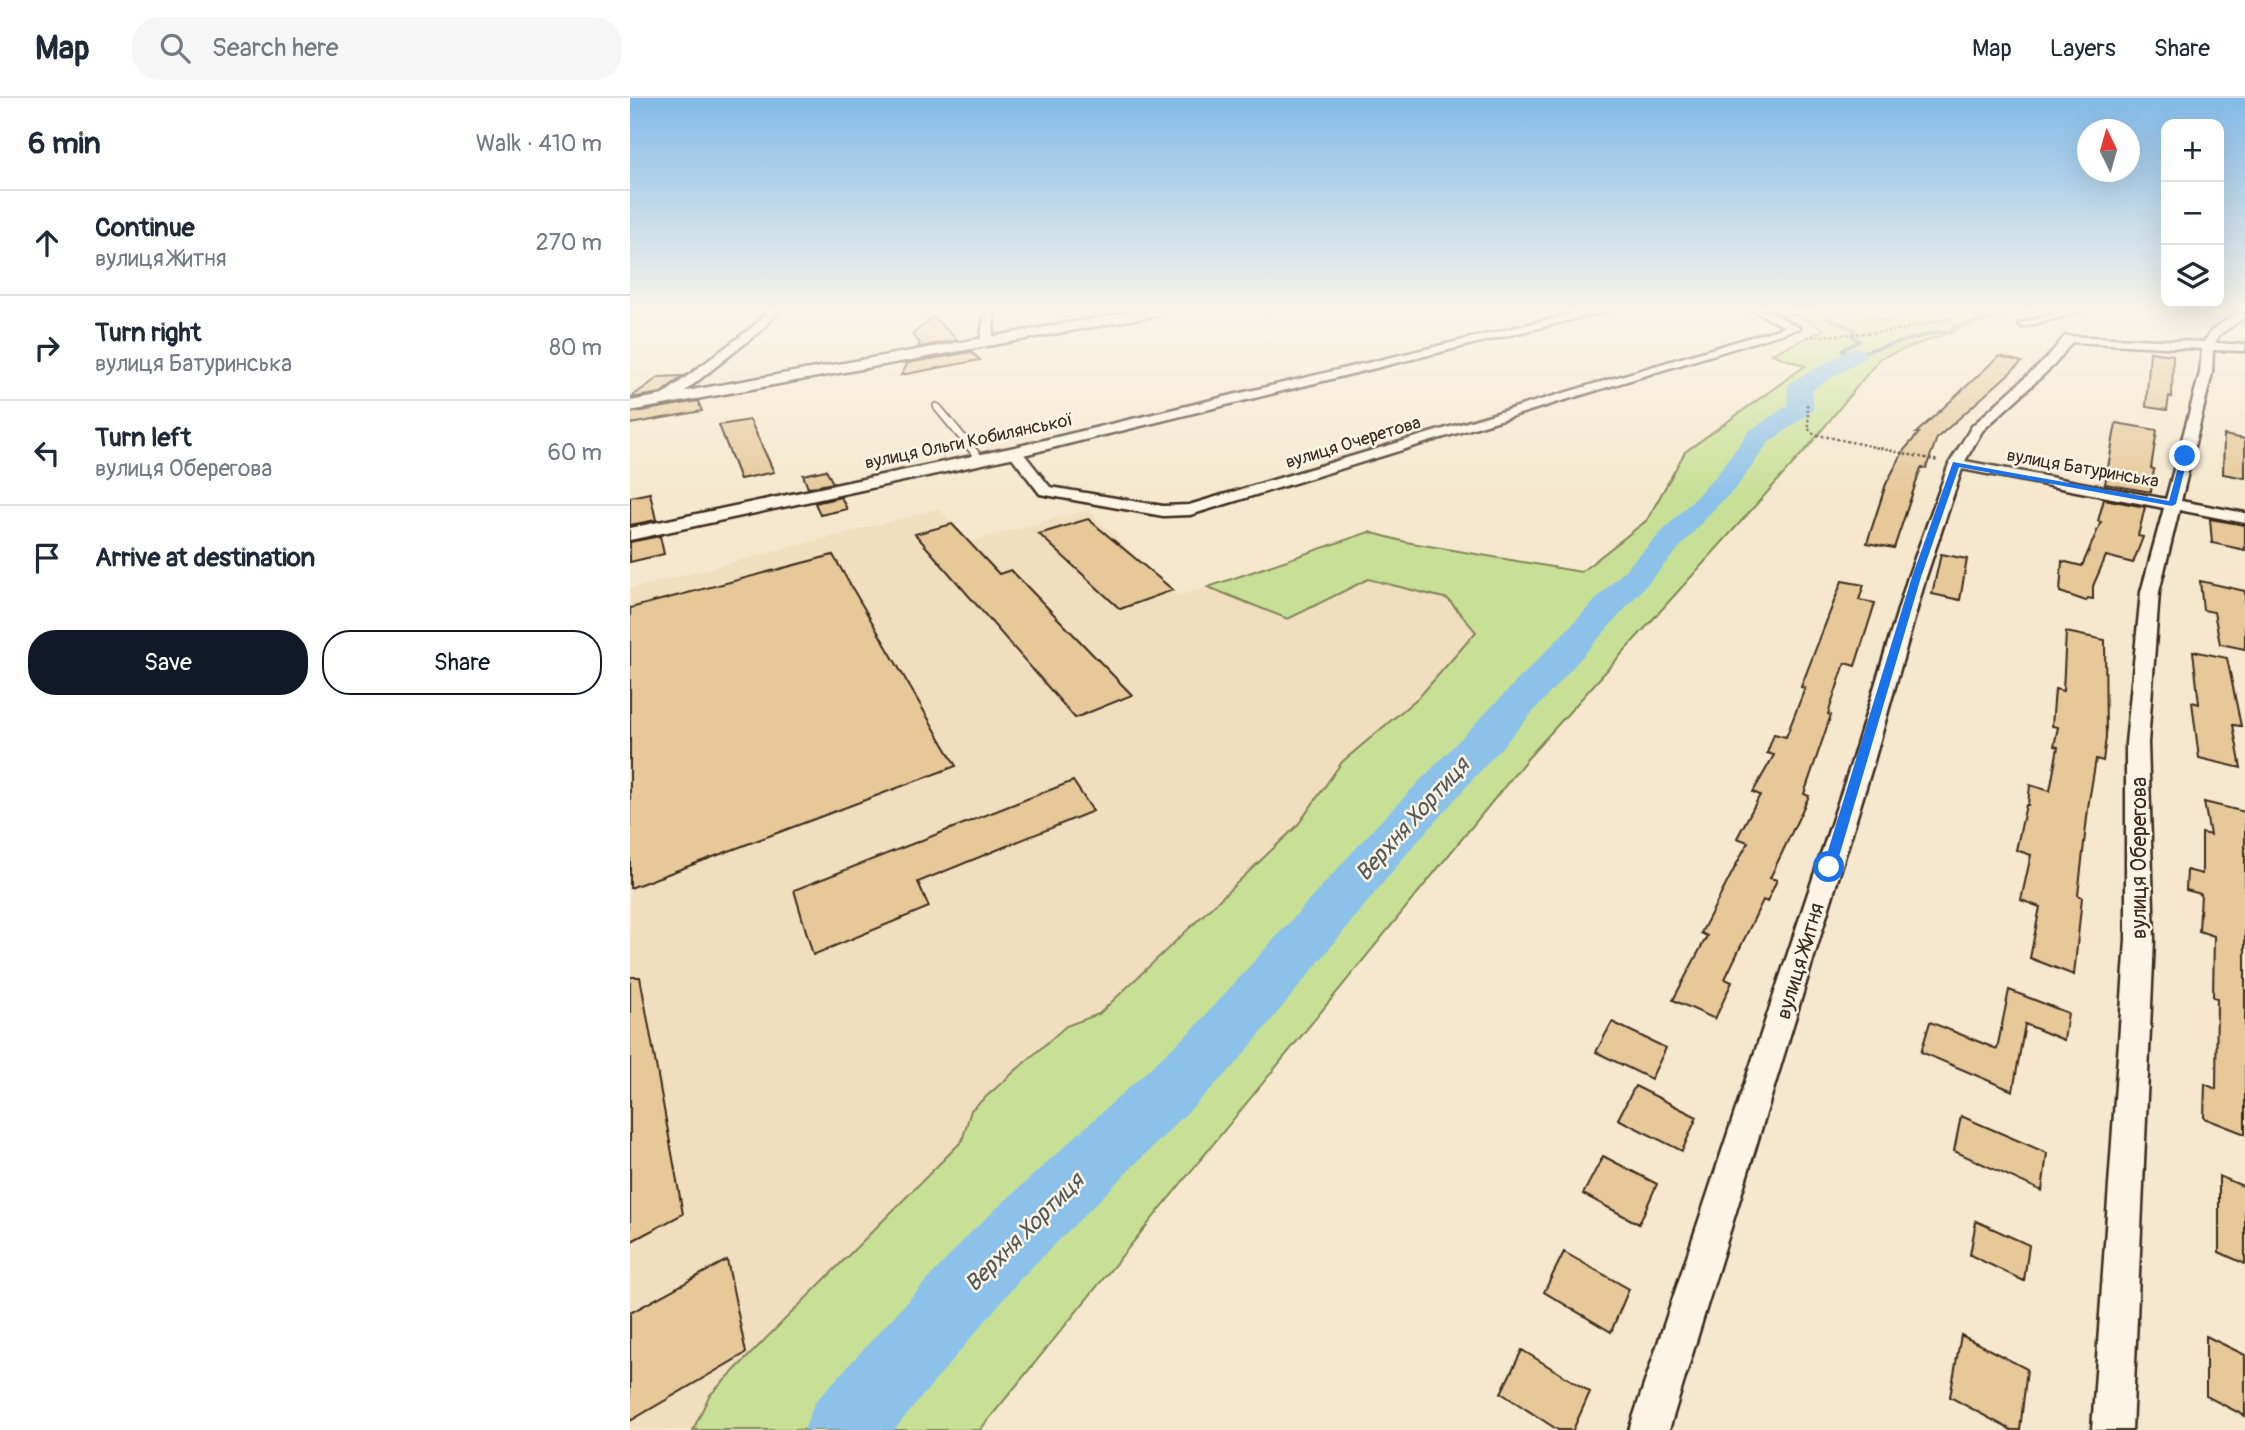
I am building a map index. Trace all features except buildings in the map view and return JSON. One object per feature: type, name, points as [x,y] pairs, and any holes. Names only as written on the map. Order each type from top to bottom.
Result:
[{"type":"street","points":[[665,400],[700,373]]},
{"type":"street","points":[[630,406],[814,373]]},
{"type":"street","name":"вулиця Ольги Кобилянської","points":[[630,534],[1015,452],[1343,373]]},
{"type":"street","name":"вулиця Очеретова","points":[[1015,452],[1045,491],[1163,511],[1190,510],[1645,373]]},
{"type":"street","name":"вулиця Житня","points":[[1649,1430],[1854,787],[1917,577],[1956,464],[1977,429],[2038,373]]},
{"type":"street","name":"вулиця Оберегова","points":[[2112,1430],[2140,940],[2137,743],[2150,592],[2206,373]]},
{"type":"street","name":"вулиця Батуринська","points":[[1956,464],[2245,518]]},
{"type":"lane","points":[[936,406],[980,459]]},
{"type":"path","points":[[1807,404],[1809,429],[1814,434],[1956,464]]},
{"type":"shaded area","points":[[938,509],[971,541],[1088,510],[1176,596],[1208,587],[1288,619],[1368,579],[1448,599],[1477,632],[1420,696],[1342,762],[1297,826],[1099,1014],[1066,1026],[971,1110],[962,1141],[709,1396],[693,1430],[630,1430],[630,589]]},
{"type":"green space","points":[[1795,373],[1868,373],[1809,446],[1527,759],[980,1430],[693,1430],[709,1396],[962,1141],[971,1110],[1066,1026],[1099,1014],[1297,826],[1342,762],[1420,696],[1476,632],[1448,599],[1368,579],[1288,619],[1208,587],[1369,532],[1406,542],[1581,572],[1647,520],[1685,452]]},
{"type":"waterway","name":"Верхня Хортиця","points":[[843,1430],[998,1253],[1214,1047],[1392,839],[1704,502],[1727,481],[1758,437],[1800,409],[1800,387],[1823,373]]},
{"type":"route","points":[[1829,867],[1917,577],[1956,464],[2172,504],[2185,456]]}]
